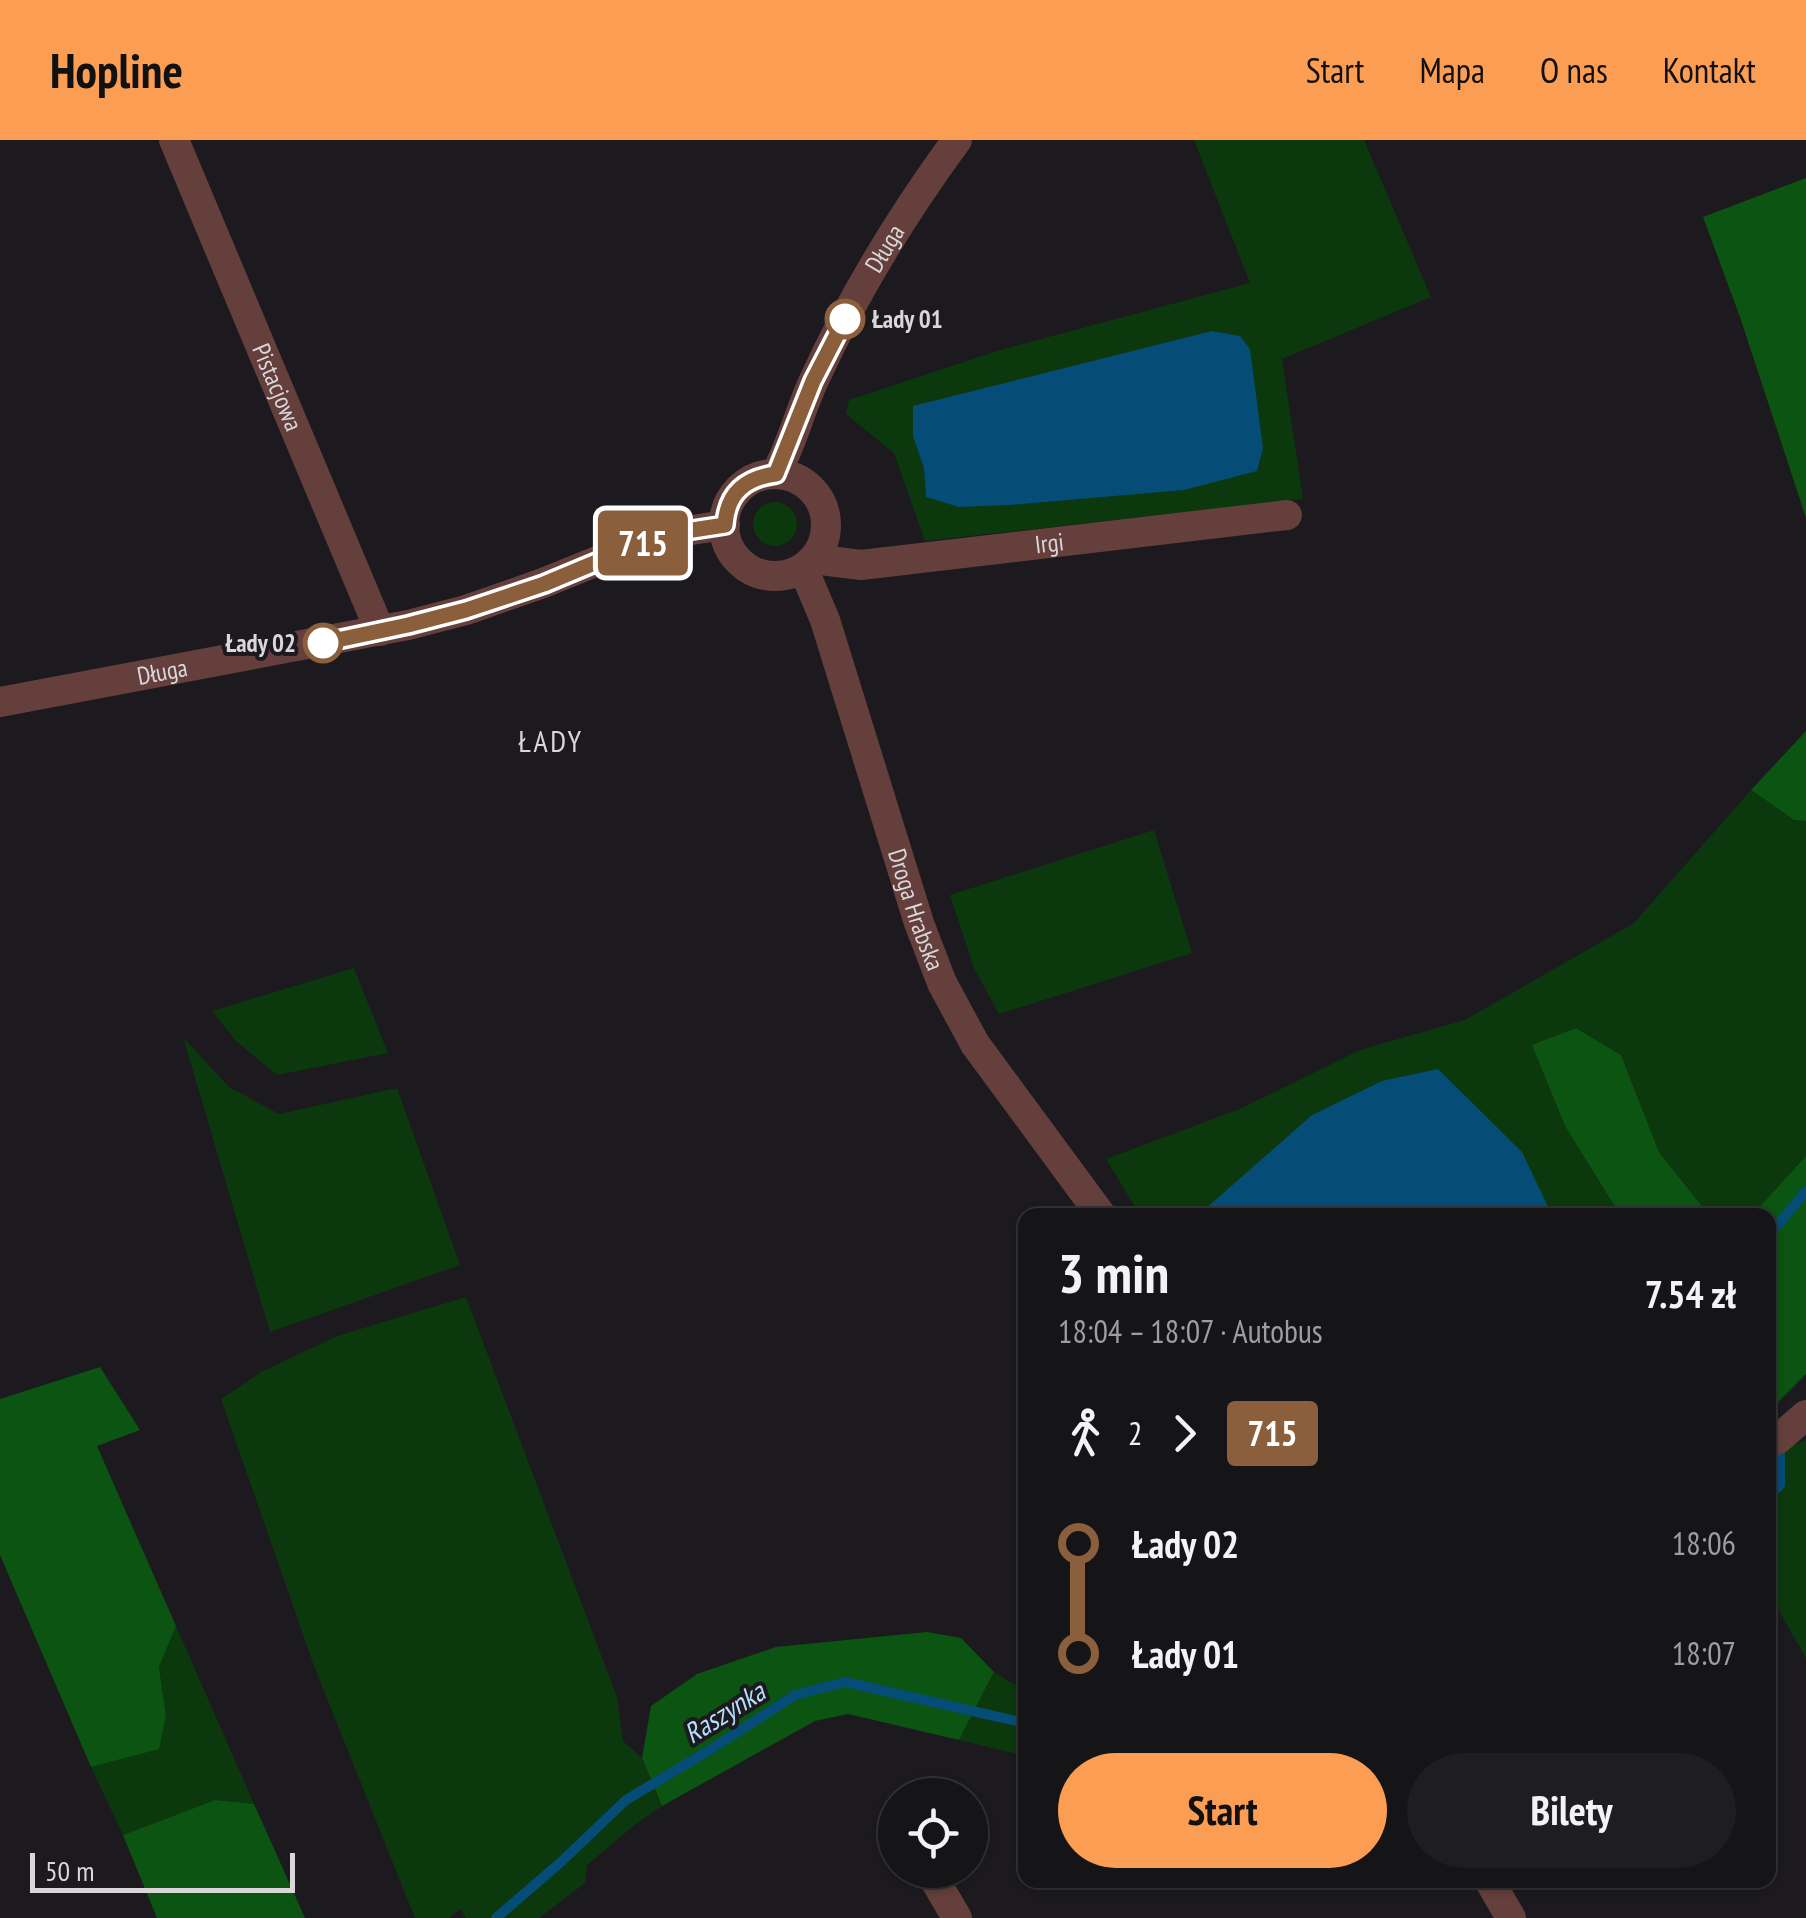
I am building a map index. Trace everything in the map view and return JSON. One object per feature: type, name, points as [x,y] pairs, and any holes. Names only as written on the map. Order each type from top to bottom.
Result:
[{"type":"street","name":"Pistacjowa","points":[[174,140],[380,631]]},
{"type":"street","name":"Długa","points":[[776,474],[813,381],[870,272],[957,140]]},
{"type":"street","points":[[776,474],[808,485],[818,497],[827,524],[824,539],[808,563],[780,576],[749,569],[736,558],[728,544],[725,525],[733,496],[745,484],[760,476],[776,474]]},
{"type":"street","name":"Irgi","points":[[808,563],[861,565],[1286,515]]},
{"type":"street","name":"Długa","points":[[0,702],[380,631],[466,610],[544,584],[647,541],[725,525]]},
{"type":"street","name":"Droga Hrabska","points":[[808,563],[919,923],[942,983],[975,1044],[1096,1208]]},
{"type":"street","points":[[1776,1440],[1806,1415]]},
{"type":"street","points":[[938,1888],[956,1918]]},
{"type":"street","points":[[1493,1888],[1510,1918]]},
{"type":"green space","points":[[1194,140],[1364,140],[1431,297],[1282,359],[1303,499],[925,541],[894,453],[846,414],[849,400],[1000,350],[1250,283]]},
{"type":"green space","points":[[1806,178],[1806,518],[1703,217]]},
{"type":"green space","points":[[775,502],[791,508],[797,524],[791,540],[775,546],[759,540],[753,524],[759,508]]},
{"type":"green space","points":[[1806,731],[1806,821],[1794,820],[1751,790]]},
{"type":"green space","points":[[1751,790],[1794,820],[1806,821],[1806,1156],[1758,1208],[1703,1208],[1659,1152],[1621,1055],[1576,1028],[1533,1046],[1565,1126],[1616,1208],[1136,1208],[1106,1159],[1242,1108],[1360,1050],[1465,1020],[1634,923]]},
{"type":"green space","points":[[1154,830],[1192,953],[999,1014],[974,968],[950,895]]},
{"type":"green space","points":[[354,968],[388,1053],[277,1075],[236,1041],[212,1011]]},
{"type":"green space","points":[[1576,1028],[1621,1055],[1659,1152],[1703,1208],[1616,1208],[1565,1126],[1532,1045]]},
{"type":"green space","points":[[183,1037],[229,1087],[279,1114],[397,1088],[460,1265],[270,1332]]},
{"type":"green space","points":[[1806,1156],[1806,1374],[1776,1404],[1776,1208],[1758,1208]]},
{"type":"green space","points":[[466,1297],[617,1697],[623,1741],[642,1758],[662,1806],[587,1865],[585,1883],[539,1918],[466,1918],[460,1909],[449,1918],[415,1918],[314,1666],[221,1399],[261,1372],[337,1336]]},
{"type":"green space","points":[[100,1367],[140,1430],[97,1446],[176,1626],[159,1667],[166,1716],[159,1749],[91,1767],[0,1555],[0,1399]]},
{"type":"green space","points":[[1806,1440],[1806,1658],[1776,1605],[1776,1453]]},
{"type":"green space","points":[[176,1626],[254,1804],[215,1800],[123,1835],[91,1767],[159,1748],[166,1716],[159,1667]]},
{"type":"green space","points":[[927,1632],[961,1638],[994,1672],[959,1740],[848,1714],[815,1721],[662,1806],[642,1758],[651,1706],[697,1674],[776,1647]]},
{"type":"green space","points":[[994,1672],[1018,1687],[1018,1754],[959,1740]]},
{"type":"green space","points":[[215,1800],[254,1804],[305,1918],[157,1918],[123,1835]]},
{"type":"water","points":[[1212,331],[1240,336],[1250,349],[1263,448],[1257,471],[1184,490],[1009,505],[959,507],[926,497],[924,468],[913,436],[913,406]]},
{"type":"water","points":[[1438,1069],[1522,1152],[1549,1208],[1206,1208],[1312,1115],[1382,1081]]},
{"type":"waterway","name":"Raszynka","points":[[1776,1227],[1806,1191]]},
{"type":"waterway","name":"Raszynka","points":[[1776,1489],[1780,1485],[1780,1454]]},
{"type":"waterway","name":"Raszynka","points":[[496,1918],[626,1800],[795,1695],[845,1682],[1018,1721]]},
{"type":"bus line","name":"715","points":[[323,643],[466,610],[544,584],[647,541],[725,525],[733,496],[760,476],[776,474],[813,381],[845,319]]},
{"type":"place","name":"Łady 01","points":[[845,319]]},
{"type":"place","name":"Łady 02","points":[[323,643]]},
{"type":"district","name":"ŁADY","points":[[551,740]]}]
